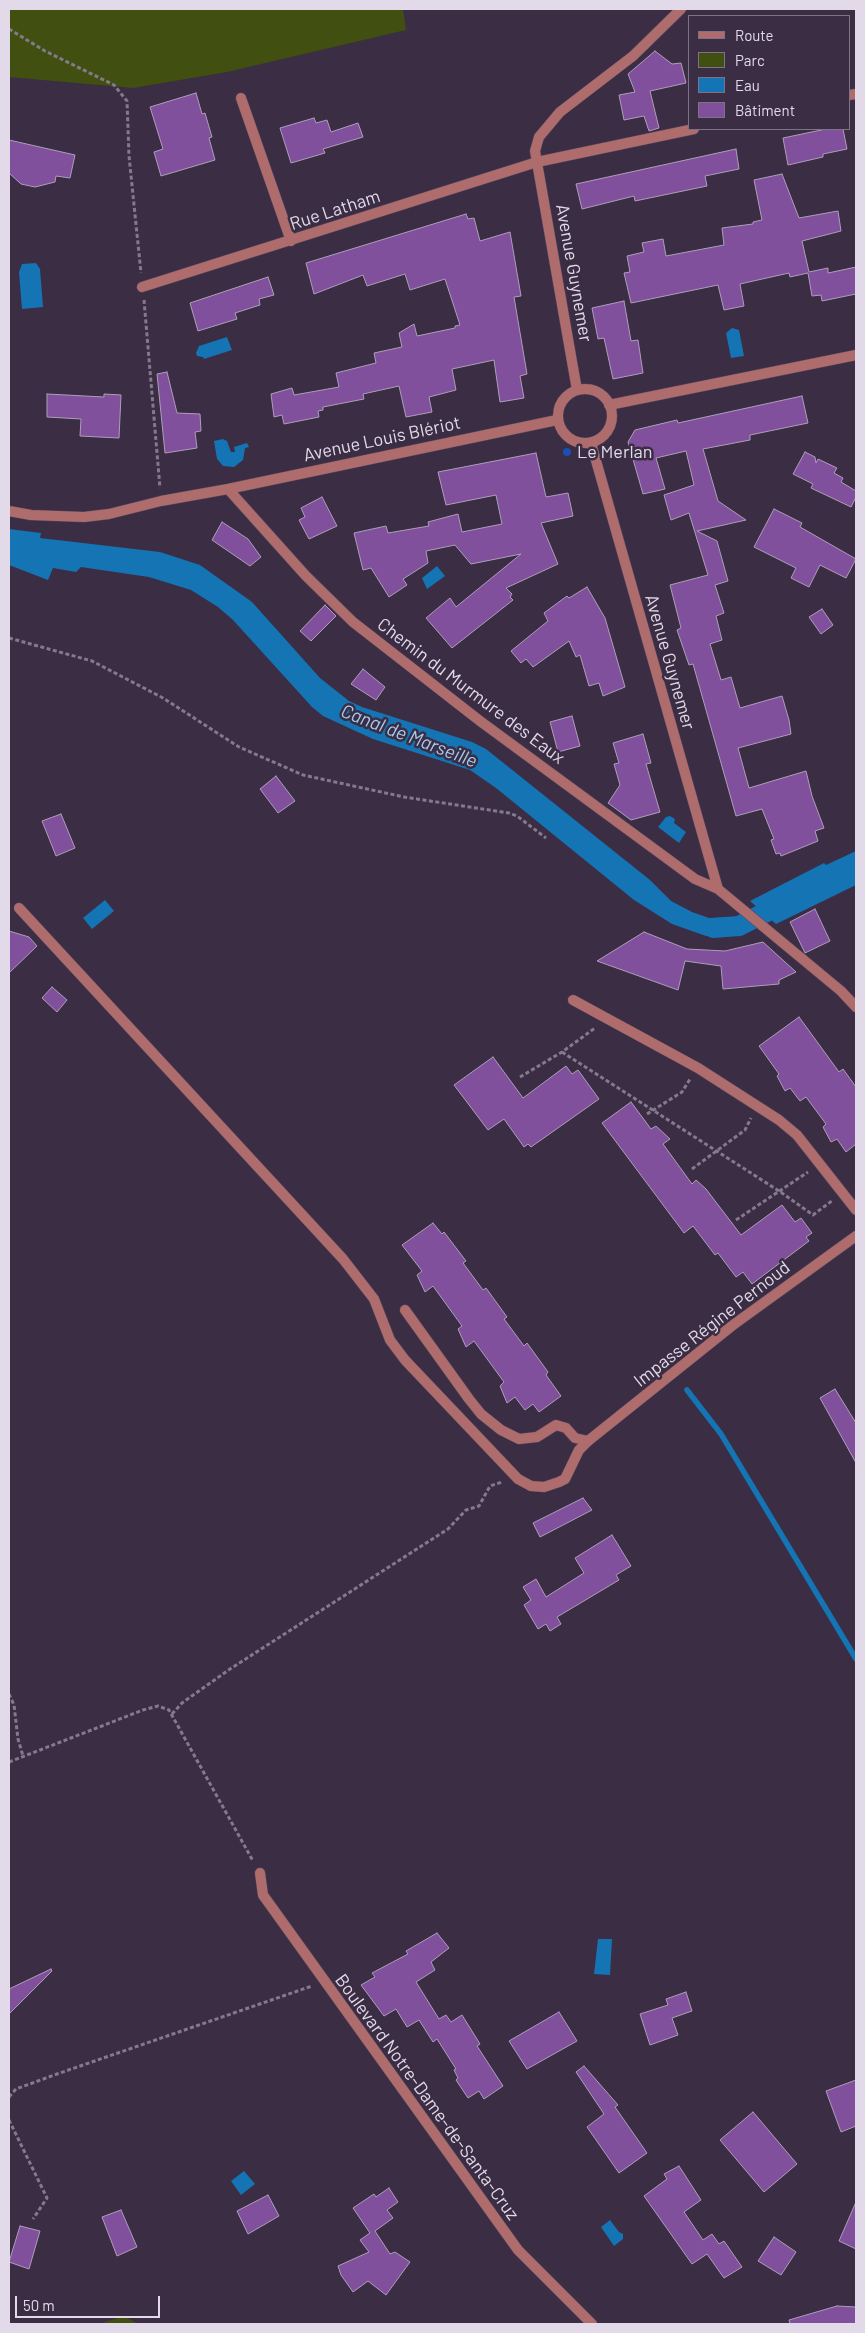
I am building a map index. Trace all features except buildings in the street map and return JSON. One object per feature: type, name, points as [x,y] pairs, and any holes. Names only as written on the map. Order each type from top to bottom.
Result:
[{"type":"street","name":"Avenue Guynemer","points":[[577,390],[535,151],[539,137],[560,112],[633,56],[681,9]]},
{"type":"street","points":[[241,98],[291,241]]},
{"type":"street","name":"Rue Latham","points":[[142,287],[537,162],[689,130]]},
{"type":"street","points":[[609,405],[856,355]]},
{"type":"street","points":[[577,390],[594,390],[601,394],[609,405],[612,416],[610,425],[606,433],[591,443],[573,439],[561,430],[557,420],[565,398],[577,390]]},
{"type":"street","name":"Avenue Louis Blériot","points":[[9,511],[31,515],[84,517],[557,420]]},
{"type":"street","name":"Avenue Guynemer","points":[[591,443],[718,889]]},
{"type":"street","name":"Chemin du Murmure des Eaux","points":[[228,489],[306,576],[353,622],[480,722],[695,879],[718,889],[841,991],[856,1007]]},
{"type":"street","points":[[19,908],[343,1259],[374,1299],[390,1340],[405,1360],[518,1479]]},
{"type":"street","points":[[573,1000],[698,1068],[758,1105],[788,1127],[856,1210]]},
{"type":"street","name":"Impasse Régine Pernoud","points":[[518,1479],[531,1486],[544,1487],[565,1479],[578,1450],[588,1441],[734,1325],[856,1236]]},
{"type":"street","points":[[405,1310],[468,1399],[480,1414],[501,1430],[519,1438],[537,1437],[556,1425],[566,1428],[575,1438],[588,1441]]},
{"type":"street","name":"Boulevard Notre-Dame-de-Santa-Cruz","points":[[260,1874],[263,1895],[518,2250],[592,2324]]},
{"type":"path","points":[[9,29],[45,51],[114,85],[127,101],[129,156],[161,501]]},
{"type":"path","points":[[9,638],[92,661],[163,698],[238,747],[303,775],[404,797],[509,813],[517,816],[546,838]]},
{"type":"path","points":[[520,1077],[562,1052],[606,1018]]},
{"type":"path","points":[[562,1052],[779,1191],[813,1215],[843,1193]]},
{"type":"path","points":[[647,1114],[682,1092],[698,1068]]},
{"type":"path","points":[[692,1169],[745,1130],[758,1105]]},
{"type":"path","points":[[736,1220],[820,1164]]},
{"type":"path","points":[[172,1714],[182,1703],[230,1669],[448,1529],[466,1510],[479,1506],[490,1486],[518,1479]]},
{"type":"path","points":[[9,1694],[14,1705],[18,1739],[23,1756]]},
{"type":"path","points":[[9,1762],[151,1708],[158,1706],[169,1710],[260,1874]]},
{"type":"path","points":[[9,2097],[16,2089],[48,2077],[324,1982]]},
{"type":"path","points":[[9,2120],[47,2198],[33,2219]]},
{"type":"green space","points":[[9,9],[403,9],[406,30],[227,72],[133,88],[9,77]]},
{"type":"green space","points":[[124,2316],[138,2324],[99,2324]]},
{"type":"water","points":[[36,263],[40,269],[43,307],[22,309],[19,272],[22,264]]},
{"type":"water","points":[[732,328],[739,330],[744,356],[731,358],[726,333]]},
{"type":"water","points":[[227,337],[232,350],[204,359],[197,356],[196,353],[199,346]]},
{"type":"water","points":[[223,439],[227,441],[231,452],[235,452],[234,447],[247,443],[249,447],[245,448],[243,460],[234,467],[223,466],[217,459],[214,441]]},
{"type":"water","points":[[9,529],[41,533],[40,538],[160,552],[200,565],[252,602],[320,678],[349,701],[362,707],[472,742],[486,749],[650,880],[671,901],[709,918],[734,917],[745,933],[731,936],[706,936],[672,924],[634,900],[496,788],[470,770],[373,739],[323,716],[312,707],[233,620],[218,607],[191,590],[149,577],[81,567],[76,572],[53,568],[48,580],[9,565]]},
{"type":"water","points":[[437,566],[445,576],[427,589],[422,578]]},
{"type":"water","points":[[670,816],[675,819],[674,823],[686,832],[679,843],[658,827],[666,817]]},
{"type":"water","points":[[856,851],[856,885],[776,924],[750,901],[824,863],[826,865]]},
{"type":"water","points":[[105,900],[114,911],[92,929],[83,918]]},
{"type":"water","points":[[598,1939],[612,1939],[610,1975],[594,1974]]},
{"type":"water","points":[[244,2171],[255,2184],[241,2195],[231,2181]]},
{"type":"water","points":[[610,2220],[619,2232],[623,2234],[623,2239],[614,2246],[601,2227]]},
{"type":"waterway","name":"Canal de Marseille","points":[[713,928],[739,926],[788,901]]},
{"type":"waterway","points":[[687,1390],[721,1434],[856,1659]]},
{"type":"place","name":"Le Merlan","points":[[567,452]]}]
